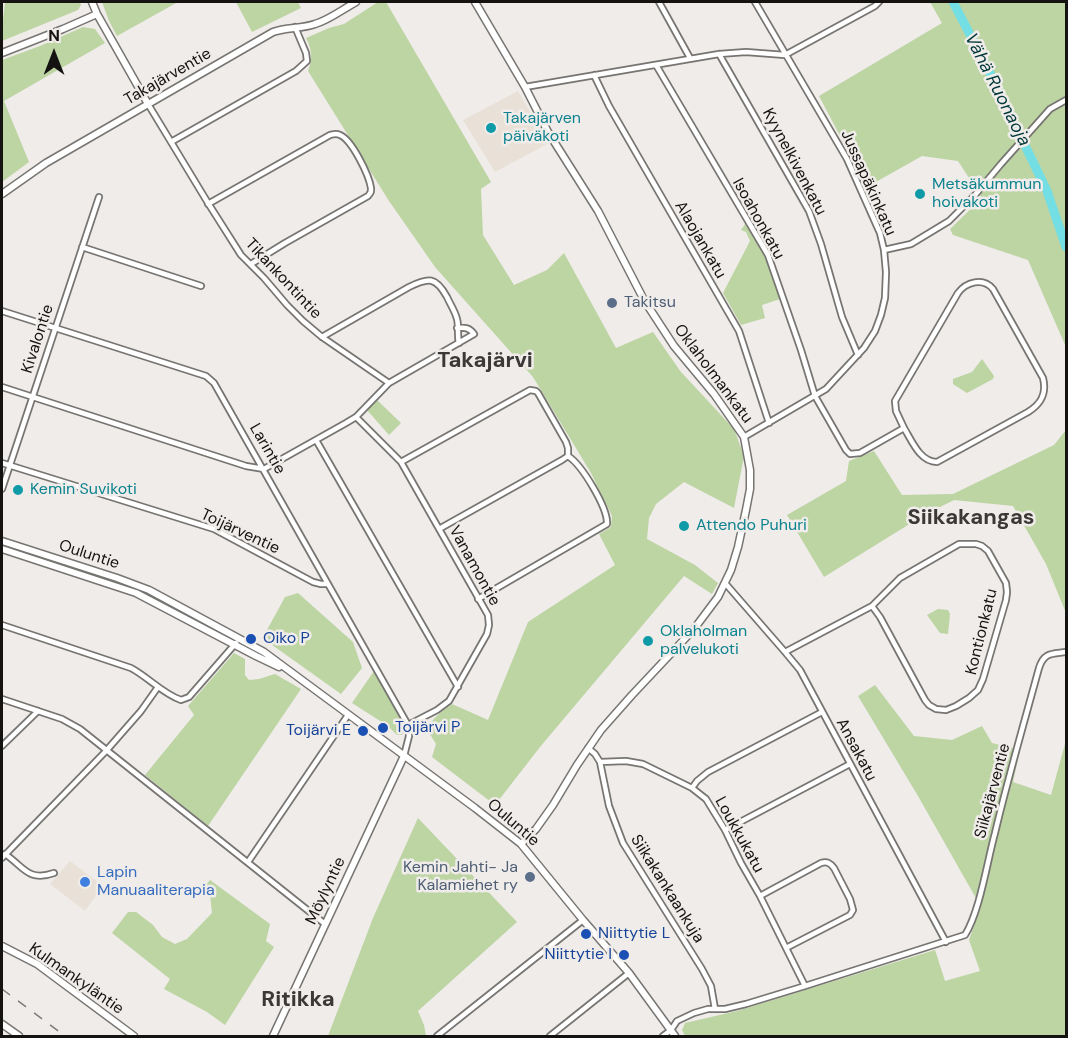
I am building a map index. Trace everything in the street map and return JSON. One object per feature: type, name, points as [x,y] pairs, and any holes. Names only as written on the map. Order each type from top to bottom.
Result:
[{"type":"street","points":[[92,2],[148,104]]},
{"type":"street","name":"Takajärventie","points":[[2,194],[46,163],[273,32],[313,25],[356,2]]},
{"type":"street","name":"Oklaholmankatu","points":[[475,2],[525,87],[548,132],[598,211],[644,300],[674,346],[714,394],[744,437],[749,459],[750,489],[738,547],[731,570],[712,605],[694,629],[601,730],[536,829],[520,844]]},
{"type":"street","points":[[659,2],[690,58]]},
{"type":"street","name":"Jussapäkinkatu","points":[[744,437],[831,386],[858,355],[874,331],[883,308],[886,272],[884,250],[877,225],[847,159],[755,2]]},
{"type":"street","points":[[525,87],[719,54],[746,52],[785,55],[879,2]]},
{"type":"street","points":[[2,53],[97,14]]},
{"type":"street","points":[[171,142],[305,64],[307,55],[295,27]]},
{"type":"street","name":"Kyynelkivenkatu","points":[[719,54],[809,211],[842,317],[858,355]]},
{"type":"street","name":"Isoahonkatu","points":[[656,64],[768,255],[801,350],[814,396],[846,450],[850,454],[860,453],[904,428]]},
{"type":"street","name":"Alaojankatu","points":[[594,75],[609,106],[740,331],[769,423]]},
{"type":"street","points":[[884,250],[912,244],[950,221],[1050,109],[1066,100]]},
{"type":"street","name":"Tikankontintie","points":[[148,104],[241,255],[294,314],[322,337],[389,383]]},
{"type":"street","points":[[208,204],[328,136],[340,135],[347,141],[362,164],[369,181],[370,194],[360,202],[251,264]]},
{"type":"street","name":"Kivalontie","points":[[2,489],[99,197]]},
{"type":"street","points":[[82,248],[201,286]]},
{"type":"street","points":[[322,337],[409,287],[426,280],[435,282],[442,289],[456,316],[459,343]]},
{"type":"street","points":[[970,283],[988,284],[1043,378],[1045,390],[1041,400],[1035,407],[937,462],[929,461],[922,456],[904,428],[895,408],[900,392],[960,290],[970,283]]},
{"type":"street","name":"Larintie","points":[[2,311],[209,378],[217,387],[408,724]]},
{"type":"street","points":[[2,387],[239,464],[264,469],[356,417],[389,383],[474,334],[469,329],[457,328]]},
{"type":"street","points":[[401,462],[526,391],[532,390],[539,395],[567,444],[568,456],[562,460],[439,529]]},
{"type":"street","name":"Vanamontie","points":[[356,417],[401,462],[488,615],[487,634],[449,701],[442,707],[408,724]]},
{"type":"street","points":[[316,440],[458,687]]},
{"type":"street","points":[[478,599],[607,524],[606,515],[587,476],[568,456]]},
{"type":"street","name":"Toijärventie","points":[[2,463],[213,529],[313,582],[328,584]]},
{"type":"street","name":"Ouluntie","points":[[2,541],[149,590],[264,652],[520,844],[629,973],[675,1036]]},
{"type":"street","name":"Kontionkatu","points":[[785,652],[873,606],[905,575],[963,543],[976,544],[985,548],[1007,587],[1006,600],[982,682],[969,698],[946,710],[936,709],[925,700],[873,606]]},
{"type":"street","name":"Ouluntie","points":[[2,549],[136,592],[234,645],[291,672]]},
{"type":"street","name":"Ansakatu","points":[[725,583],[800,670],[946,942]]},
{"type":"street","points":[[2,625],[131,668],[142,673],[171,696],[181,700],[189,697],[239,638]]},
{"type":"street","name":"Siikajärventie","points":[[663,1036],[681,1018],[694,1013],[736,1006],[964,935],[974,916],[1041,663],[1047,655],[1066,652]]},
{"type":"street","points":[[54,873],[41,877],[30,874],[3,856],[106,751],[141,711],[158,687]]},
{"type":"street","points":[[2,699],[62,719],[80,729],[325,924]]},
{"type":"street","points":[[2,746],[38,711]]},
{"type":"street","points":[[692,788],[708,772],[822,712]]},
{"type":"street","points":[[248,862],[348,715]]},
{"type":"street","points":[[404,756],[409,736],[408,724]]},
{"type":"street","name":"Siikakankaankuja","points":[[588,748],[600,762],[609,806],[623,843],[702,969],[711,986],[715,1009]]},
{"type":"street","name":"Möylyntie","points":[[273,1036],[404,756]]},
{"type":"street","name":"Loukkukatu","points":[[600,762],[626,761],[643,764],[692,788],[706,799],[805,986]]},
{"type":"street","points":[[724,831],[850,764]]},
{"type":"street","points":[[759,896],[821,863],[828,862],[834,868],[852,903],[852,913],[786,948]]},
{"type":"street","points":[[437,1036],[583,920]]},
{"type":"street","name":"Kulmankyläntie","points":[[2,946],[37,964],[134,1036]]},
{"type":"street","points":[[550,1036],[629,973]]},
{"type":"street","points":[[2,1024],[19,1036]]},
{"type":"shaded area","points":[[518,91],[549,143],[495,172],[463,120]]},
{"type":"shaded area","points":[[70,861],[103,886],[85,911],[50,884]]},
{"type":"green space","points":[[5,2],[80,2],[81,5],[78,10],[2,41]]},
{"type":"green space","points":[[102,2],[178,2],[117,36]]},
{"type":"green space","points":[[236,2],[298,2],[301,8],[252,32]]},
{"type":"green space","points":[[378,2],[386,2],[491,182],[481,189],[483,235],[514,285],[547,270],[564,253],[616,348],[653,332],[681,372],[734,429],[744,456],[734,508],[684,482],[656,504],[649,518],[647,539],[695,565],[718,583],[712,594],[684,576],[540,747],[495,805],[432,757],[436,744],[428,731],[429,726],[452,704],[488,720],[528,622],[615,565],[599,534],[611,527],[612,516],[591,473],[533,377],[435,267],[389,201],[308,71],[311,54],[306,38],[344,24]]},
{"type":"green space","points":[[930,2],[1066,2],[1066,347],[1028,260],[953,235],[950,229],[982,198],[958,161],[922,156],[867,187],[819,96],[942,23]]},
{"type":"green space","points":[[83,27],[95,29],[105,43],[4,101],[29,162],[2,182],[2,60]]},
{"type":"green space","points":[[745,224],[768,260],[780,299],[762,305],[765,318],[741,325],[723,293],[750,241],[746,232],[741,230]]},
{"type":"green space","points":[[982,359],[994,376],[993,379],[967,393],[953,384],[953,379],[972,372]]},
{"type":"green space","points":[[377,400],[401,423],[389,435],[367,410]]},
{"type":"green space","points":[[1066,430],[1066,613],[1046,564],[1013,506],[954,500],[924,515],[824,577],[787,515],[846,481],[849,461],[874,451],[902,495],[953,494],[1054,445]]},
{"type":"green space","points":[[298,593],[353,642],[362,668],[341,694],[268,642],[267,630],[285,597]]},
{"type":"green space","points":[[938,609],[948,610],[950,614],[948,634],[940,633],[927,615]]},
{"type":"green space","points":[[234,653],[245,659],[245,675],[249,680],[275,674],[301,689],[208,826],[145,775],[194,715],[188,706]]},
{"type":"green space","points":[[374,671],[403,723],[402,735],[397,735],[388,726],[352,703]]},
{"type":"green space","points":[[875,685],[914,736],[952,740],[982,726],[992,743],[1020,750],[1013,782],[1051,795],[1066,740],[1066,1036],[685,1036],[682,1030],[685,1023],[737,1011],[935,950],[945,981],[980,971],[969,940],[981,907],[858,696]]},
{"type":"green space","points":[[418,818],[517,922],[418,1011],[426,1036],[328,1036],[373,918]]},
{"type":"green space","points":[[210,880],[270,924],[266,941],[274,947],[225,1025],[207,1012],[164,989],[170,979],[112,933],[128,912],[136,912],[153,925],[162,937],[175,944],[187,939],[212,913],[210,894],[206,885]]},
{"type":"waterway","name":"Vähä Ruonaoja","points":[[953,2],[1047,191],[1066,247]]},
{"type":"railway","points":[[2,989],[65,1036]]},
{"type":"place","name":"Takajärven päiväkoti","points":[[491,128]]},
{"type":"place","name":"Metsäkummun hoivakoti","points":[[920,194]]},
{"type":"place","name":"Takitsu","points":[[612,303]]},
{"type":"place","name":"Kemin Suvikoti","points":[[18,490]]},
{"type":"place","name":"Attendo Puhuri","points":[[684,526]]},
{"type":"place","name":"Oiko P","points":[[251,639]]},
{"type":"place","name":"Oklaholman palvelukoti","points":[[648,641]]},
{"type":"place","name":"Toijärvi P","points":[[383,728]]},
{"type":"place","name":"Toijärvi E","points":[[363,731]]},
{"type":"place","name":"Kemin Jahti- Ja Kalamiehet ry","points":[[530,877]]},
{"type":"place","name":"Lapin Manuaaliterapia","points":[[85,882]]},
{"type":"place","name":"Niittytie L","points":[[586,934]]},
{"type":"place","name":"Niittytie I","points":[[624,955]]},
{"type":"district","name":"Takajärvi","points":[[485,361]]},
{"type":"district","name":"Siikakangas","points":[[971,518]]},
{"type":"district","name":"Ritikka","points":[[298,1000]]}]
